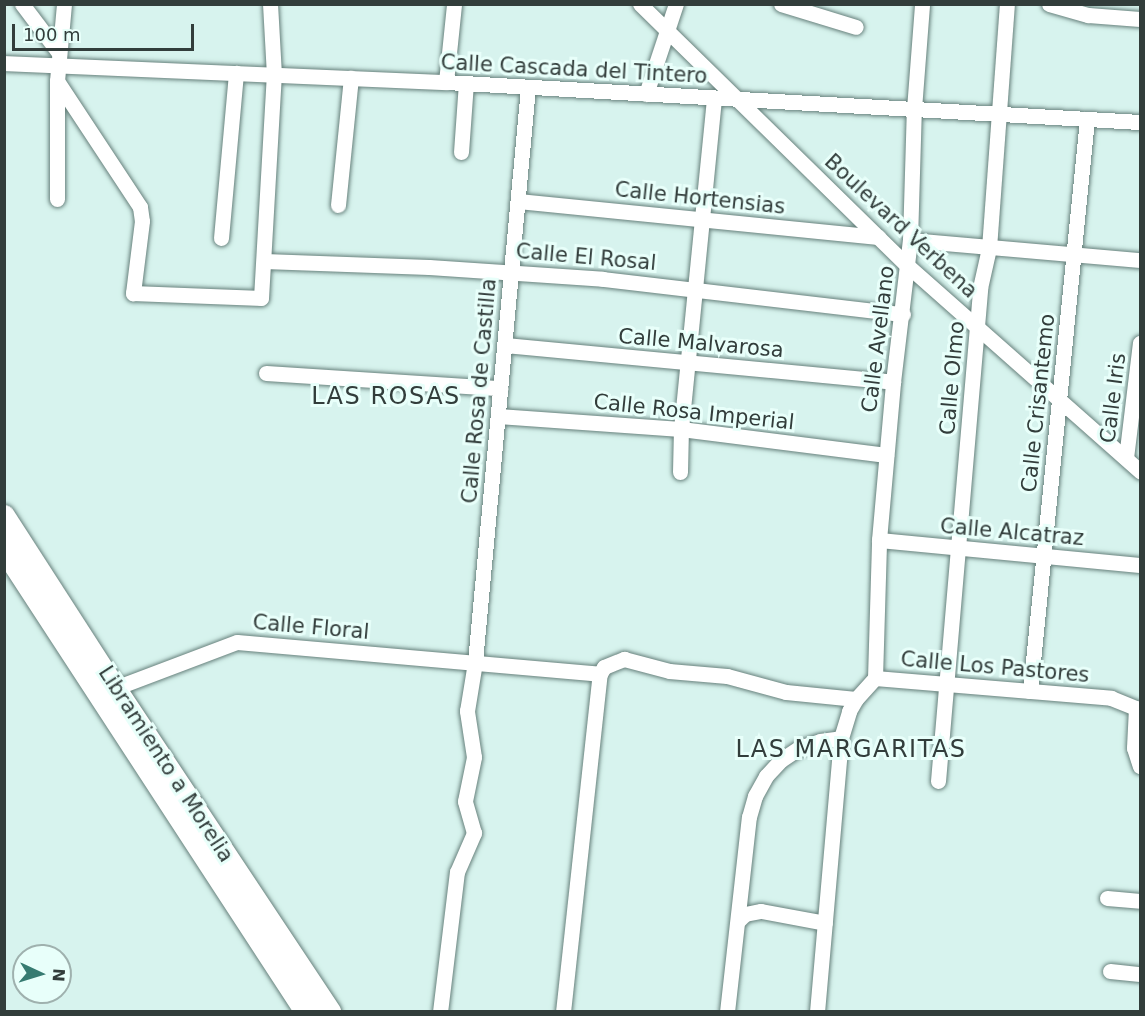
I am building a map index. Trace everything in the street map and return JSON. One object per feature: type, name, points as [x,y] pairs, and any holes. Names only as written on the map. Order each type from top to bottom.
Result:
[{"type":"highway","name":"Libramiento a Morelia","points":[[4,516],[115,688],[330,1011]]},
{"type":"highway","name":"Libramiento a Morelia","points":[[4,549],[306,1011]]},
{"type":"street","points":[[22,4],[141,210],[142,221],[133,293],[261,298],[274,75],[270,4]]},
{"type":"street","points":[[446,82],[454,4]]},
{"type":"street","name":"Boulevard Verbena","points":[[640,4],[908,266],[1140,471]]},
{"type":"street","points":[[646,94],[676,4]]},
{"type":"street","points":[[781,4],[856,27]]},
{"type":"street","name":"Calle Avellano","points":[[875,678],[879,540],[893,382],[908,266],[914,109],[922,4]]},
{"type":"street","name":"Calle Olmo","points":[[938,781],[979,327],[980,288],[989,248],[1007,4]]},
{"type":"street","points":[[1049,4],[1088,15],[1140,19]]},
{"type":"street","points":[[57,199],[58,67],[64,5]]},
{"type":"street","name":"Calle Cascada del Tintero","points":[[4,63],[466,83],[1140,122]]},
{"type":"street","points":[[220,238],[236,73]]},
{"type":"street","points":[[338,205],[351,78]]},
{"type":"street","points":[[461,152],[466,83]]},
{"type":"street","name":"Calle Rosa de Castilla","points":[[441,1011],[457,872],[474,833],[465,801],[474,757],[467,711],[475,662],[528,87]]},
{"type":"street","points":[[680,472],[681,429],[714,98]]},
{"type":"street","name":"Calle Crisantemo","points":[[1030,691],[1087,119]]},
{"type":"street","name":"Calle Hortensias","points":[[518,201],[878,237]]},
{"type":"street","points":[[910,240],[1140,260]]},
{"type":"street","name":"Calle El Rosal","points":[[264,261],[511,272],[695,288],[903,314]]},
{"type":"street","name":"Calle Iris","points":[[1126,458],[1140,342]]},
{"type":"street","name":"Calle Malvarosa","points":[[505,345],[893,382]]},
{"type":"street","points":[[266,373],[501,388]]},
{"type":"street","name":"Calle Rosa Imperial","points":[[498,416],[681,429],[886,454]]},
{"type":"street","name":"Calle Alcatraz","points":[[879,540],[1140,565]]},
{"type":"street","name":"Calle Floral","points":[[115,688],[237,642],[600,674]]},
{"type":"street","points":[[563,1011],[600,674],[604,667],[624,659],[669,671],[728,676],[786,692],[856,699]]},
{"type":"street","points":[[817,1011],[841,738],[856,699],[875,678]]},
{"type":"street","name":"Calle Los Pastores","points":[[875,678],[1112,698],[1138,709]]},
{"type":"street","points":[[1138,709],[1134,748],[1140,766]]},
{"type":"street","points":[[727,1011],[749,817],[755,796],[766,776],[781,760],[799,748],[820,741],[841,738]]},
{"type":"street","points":[[1107,898],[1140,901]]},
{"type":"street","points":[[738,921],[745,914],[761,911],[825,923]]},
{"type":"street","points":[[1110,971],[1140,974]]},
{"type":"district","name":"LAS ROSAS","points":[[386,397]]},
{"type":"district","name":"LAS MARGARITAS","points":[[851,750]]}]
